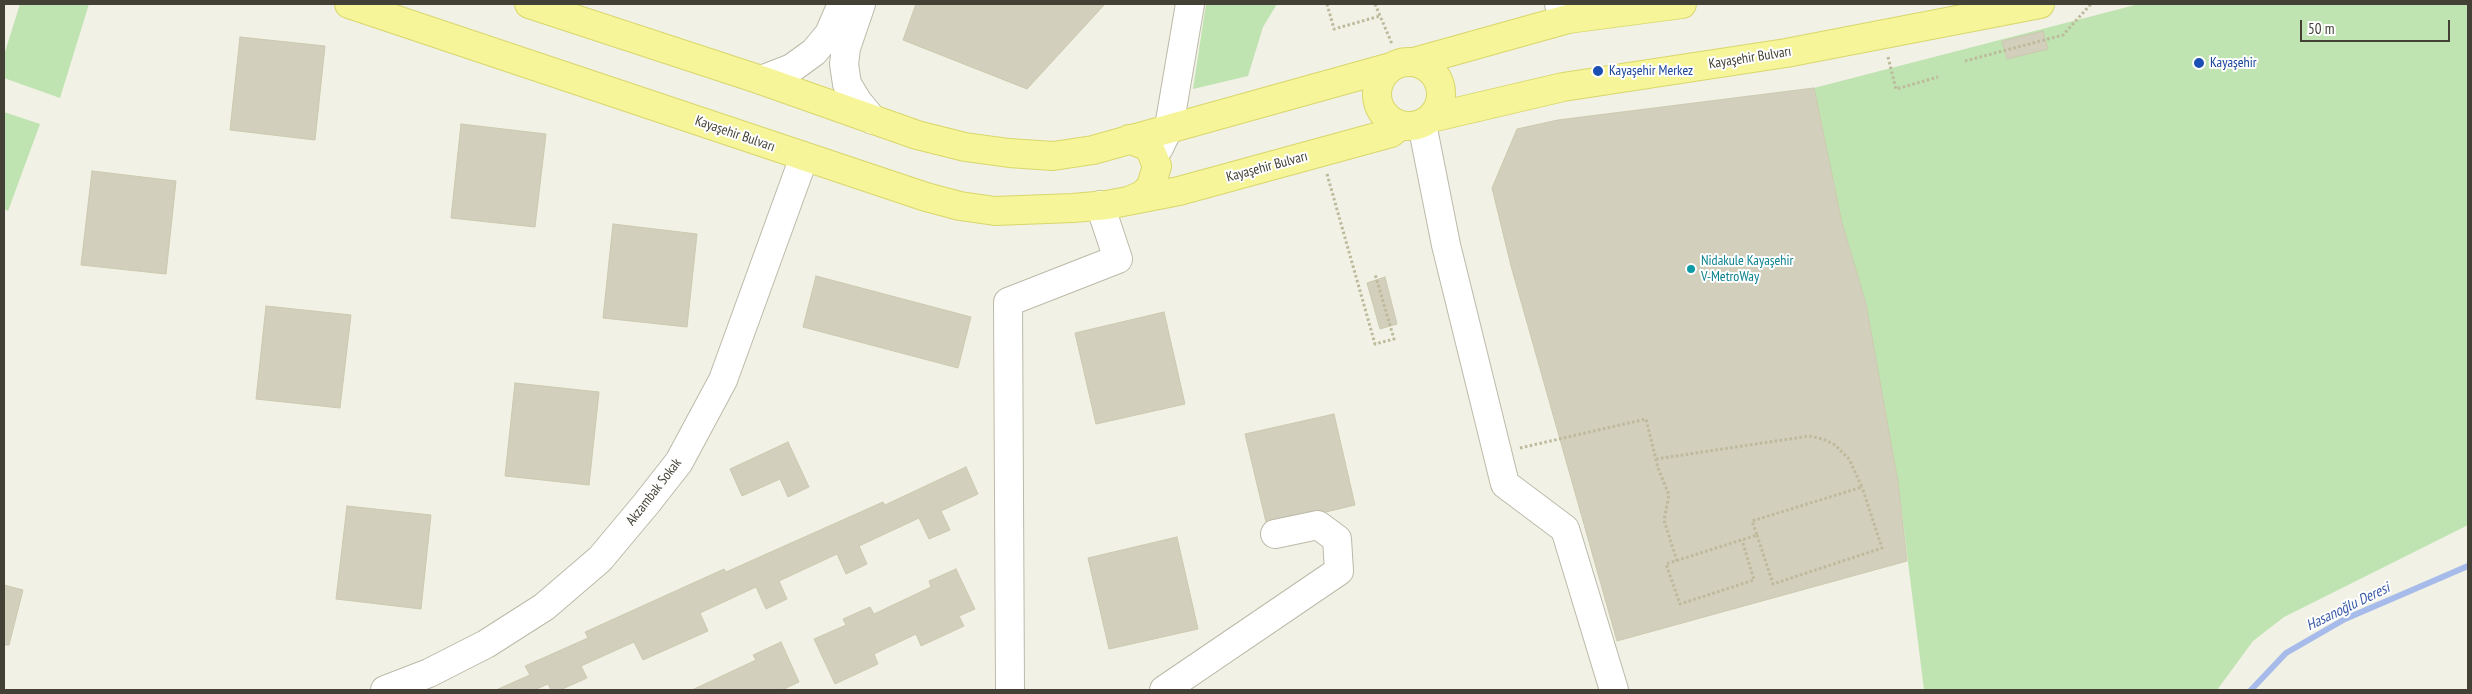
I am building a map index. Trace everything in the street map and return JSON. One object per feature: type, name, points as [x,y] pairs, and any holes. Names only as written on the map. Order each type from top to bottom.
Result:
[{"type":"main road","name":"Kayaşehir Bulvarı","points":[[349,4],[804,157],[960,206],[1015,210],[1100,205],[1180,191],[1418,123],[1563,87],[1786,53],[2040,4]]},
{"type":"main road","points":[[529,4],[762,80],[873,120],[948,143],[1009,153],[1053,156],[1093,150],[1402,65],[1563,12],[1682,4]]},
{"type":"main road","points":[[1402,65],[1432,72],[1441,90],[1439,105],[1418,123],[1390,121],[1378,103],[1379,81],[1402,65]]},
{"type":"main road","points":[[1129,139],[1149,147],[1155,156]]},
{"type":"main road","name":"Kayaşehir Bulvarı","points":[[1130,200],[1144,194],[1152,186],[1157,166],[1155,156]]},
{"type":"street","points":[[762,80],[792,68],[814,52],[829,34],[842,4]]},
{"type":"street","points":[[860,4],[846,48],[844,64],[847,84],[858,102],[873,120]]},
{"type":"street","points":[[1155,156],[1169,128],[1190,4]]},
{"type":"street","points":[[1418,123],[1505,484],[1564,529],[1614,690]]},
{"type":"street","name":"Akzambak Sokak","points":[[385,690],[429,673],[486,644],[544,607],[600,559],[652,497],[679,462],[723,380],[804,157]]},
{"type":"street","points":[[1010,690],[1008,302],[1118,259],[1100,205]]},
{"type":"street","points":[[1164,690],[1339,571],[1337,539],[1318,525],[1275,534]]},
{"type":"path","points":[[1327,4],[1334,30],[1380,16]]},
{"type":"path","points":[[1375,4],[1402,65]]},
{"type":"path","points":[[1965,61],[2063,35],[2091,4]]},
{"type":"path","points":[[1882,35],[1896,89],[1938,77]]},
{"type":"path","points":[[1320,152],[1375,344],[1394,339],[1375,274]]},
{"type":"path","points":[[1497,453],[1646,419],[1656,458],[1669,495],[1664,520],[1677,561]]},
{"type":"path","points":[[1656,458],[1809,436],[1823,439],[1835,446],[1849,459],[1862,487],[1882,548],[1773,584],[1752,521],[1862,487]]},
{"type":"path","points":[[1742,540],[1754,580],[1680,604],[1666,564],[1756,535]]},
{"type":"green space","points":[[20,4],[89,4],[60,98],[4,78],[4,55]]},
{"type":"green space","points":[[1206,4],[1277,4],[1263,27],[1248,76],[1193,89]]},
{"type":"green space","points":[[2139,4],[2468,4],[2468,525],[2284,617],[2253,641],[2217,690],[1924,690],[1898,482],[1866,304],[1842,223],[1814,88]]},
{"type":"green space","points":[[4,112],[40,124],[8,211],[4,209]]},
{"type":"building","points":[[916,4],[1105,4],[1027,89],[903,40]]},
{"type":"building","points":[[2043,31],[2048,49],[2007,59],[2002,41]]},
{"type":"building","points":[[240,37],[325,46],[315,140],[230,130]]},
{"type":"building","name":"Nidakule Kayaşehir V-MetroWay","points":[[1814,88],[1842,223],[1866,304],[1898,482],[1907,561],[1617,641],[1511,266],[1492,188],[1517,129],[1558,120]]},
{"type":"building","points":[[461,124],[546,134],[535,227],[451,218]]},
{"type":"building","points":[[92,171],[176,181],[166,274],[81,265]]},
{"type":"building","points":[[613,224],[697,234],[687,327],[603,318]]},
{"type":"building","points":[[816,276],[971,317],[958,368],[803,327]]},
{"type":"building","points":[[1385,277],[1397,324],[1380,329],[1367,283]]},
{"type":"building","points":[[266,306],[351,315],[340,408],[256,399]]},
{"type":"building","points":[[1164,312],[1185,404],[1096,424],[1075,333]]},
{"type":"building","points":[[515,383],[599,392],[589,485],[505,476]]},
{"type":"building","points":[[1334,414],[1355,505],[1326,512],[1315,510],[1266,522],[1245,434]]},
{"type":"building","points":[[788,442],[809,487],[788,497],[780,479],[742,496],[730,469]]},
{"type":"building","points":[[966,467],[978,494],[941,511],[950,530],[929,539],[919,518],[859,546],[867,564],[846,574],[837,554],[779,581],[787,599],[766,609],[756,587],[700,613],[708,631],[643,660],[634,642],[581,666],[587,678],[560,690],[551,690],[548,684],[534,690],[496,690],[530,675],[525,666],[588,638],[585,632],[724,569],[726,572],[883,502],[885,505]]},
{"type":"building","points":[[347,506],[431,515],[421,609],[336,599]]},
{"type":"building","points":[[1177,537],[1198,629],[1109,649],[1088,558]]},
{"type":"building","points":[[956,569],[975,609],[959,616],[964,626],[921,646],[916,634],[874,654],[878,664],[835,684],[814,639],[846,625],[843,619],[870,607],[874,614],[931,587],[929,581]]},
{"type":"building","points":[[4,585],[23,590],[9,645],[4,645]]},
{"type":"building","points":[[781,642],[799,682],[782,690],[692,690],[756,660],[753,655]]},
{"type":"waterway","name":"Hasanoğlu Deresi","points":[[2251,690],[2286,653],[2345,619],[2468,566]]},
{"type":"place","name":"Kayaşehir","points":[[2199,63]]},
{"type":"place","name":"Kayaşehir Merkez","points":[[1598,71]]},
{"type":"place","name":"Nidakule Kayaşehir V-MetroWay","points":[[1691,269]]}]
